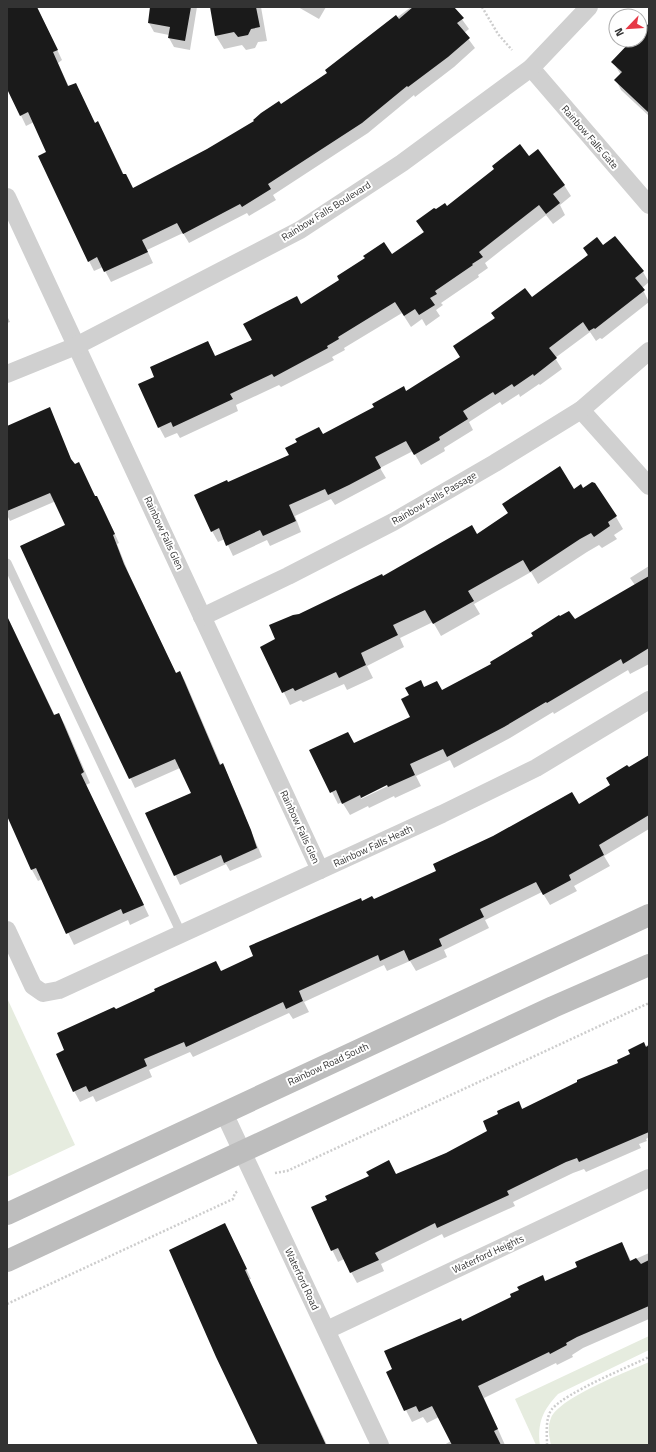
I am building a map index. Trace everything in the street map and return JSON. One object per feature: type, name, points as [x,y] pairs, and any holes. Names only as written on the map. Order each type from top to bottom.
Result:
[{"type":"main road","name":"Rainbow Road South","points":[[7,1214],[649,915]]},
{"type":"main road","points":[[7,1261],[553,1007],[649,965]]},
{"type":"street","name":"Rainbow Falls Boulevard","points":[[7,374],[76,346],[300,230],[402,163],[531,68],[589,7]]},
{"type":"street","name":"Rainbow Falls Gate","points":[[531,68],[649,205]]},
{"type":"street","name":"Rainbow Falls Glen","points":[[7,197],[320,870]]},
{"type":"street","name":"Rainbow Falls Passage","points":[[202,617],[288,576],[392,522],[495,463],[581,410],[649,351]]},
{"type":"street","points":[[581,410],[649,486]]},
{"type":"street","name":"Rainbow Falls Heath","points":[[7,930],[33,986],[43,993],[59,990],[182,935],[442,814],[536,768],[649,700]]},
{"type":"street","name":"Waterford Road","points":[[224,1113],[380,1445]]},
{"type":"street","name":"Waterford Heights","points":[[327,1330],[649,1178]]},
{"type":"lane","points":[[7,563],[182,935]]},
{"type":"path","points":[[482,7],[498,34],[512,50]]},
{"type":"path","points":[[278,1172],[287,1171],[294,1168],[649,1003]]},
{"type":"path","points":[[7,1304],[233,1199],[235,1193]]},
{"type":"path","points":[[547,1445],[546,1426],[551,1410],[565,1398],[649,1357]]},
{"type":"shaded area","points":[[7,998],[75,1145],[7,1177]]},
{"type":"shaded area","points":[[649,1336],[649,1350],[558,1394],[548,1406],[542,1417],[539,1430],[540,1445],[536,1445],[515,1399]]},
{"type":"shaded area","points":[[649,1362],[649,1445],[551,1445],[549,1425],[551,1418],[557,1410],[567,1402],[595,1386]]},
{"type":"building","points":[[7,7],[37,7],[58,50],[53,52],[68,86],[76,83],[95,123],[98,121],[123,174],[126,174],[133,188],[207,149],[254,121],[253,120],[261,113],[279,101],[281,104],[327,73],[325,70],[396,15],[399,19],[413,7],[454,7],[464,18],[457,23],[470,38],[448,57],[408,87],[407,86],[362,123],[268,184],[271,189],[242,207],[240,204],[183,234],[177,223],[142,240],[148,252],[104,272],[97,257],[88,262],[38,156],[46,152],[28,112],[20,116],[7,89]]},
{"type":"building","points":[[150,7],[191,7],[185,41],[168,38],[170,27],[148,23]]},
{"type":"building","points":[[210,7],[256,7],[260,27],[251,29],[248,35],[238,37],[234,32],[215,36]]},
{"type":"building","points":[[649,23],[649,113],[614,80],[622,72],[611,62],[624,48],[648,48]]},
{"type":"building","points":[[520,144],[529,156],[538,149],[565,185],[553,194],[560,203],[546,214],[539,205],[479,252],[483,257],[435,291],[437,294],[430,298],[435,305],[419,315],[415,309],[404,316],[395,302],[338,337],[339,339],[327,346],[328,348],[274,377],[272,374],[230,394],[233,399],[173,427],[171,422],[158,428],[138,384],[154,377],[150,367],[208,341],[215,356],[252,340],[243,324],[297,296],[301,304],[339,280],[337,276],[365,258],[363,256],[384,242],[392,254],[424,232],[416,221],[434,208],[436,209],[445,203],[447,206],[494,169],[492,166]]},
{"type":"building","points":[[615,236],[644,271],[635,278],[645,290],[595,329],[594,328],[589,331],[583,322],[549,348],[557,358],[534,376],[533,374],[514,387],[512,384],[495,395],[493,392],[463,411],[468,419],[439,437],[440,440],[414,455],[406,441],[375,457],[381,468],[328,495],[325,489],[289,505],[296,521],[263,536],[260,530],[226,546],[219,528],[211,532],[194,495],[227,480],[228,482],[289,455],[285,448],[297,442],[295,439],[319,427],[323,434],[374,407],[372,404],[404,386],[406,391],[460,357],[453,346],[495,318],[491,313],[525,288],[532,297],[588,255],[583,248],[597,237],[603,245]]},
{"type":"building","points":[[50,407],[71,459],[75,464],[79,462],[95,496],[97,496],[115,534],[113,535],[124,564],[176,673],[180,671],[220,765],[223,763],[251,830],[257,848],[224,863],[221,855],[174,876],[145,813],[191,793],[175,759],[129,779],[20,546],[65,525],[50,493],[7,511],[7,426]]},
{"type":"building","points":[[560,466],[574,489],[581,484],[583,488],[592,482],[595,483],[617,516],[608,522],[610,526],[594,537],[591,533],[580,539],[530,572],[523,560],[468,591],[474,601],[433,624],[425,610],[393,625],[398,635],[361,653],[366,665],[339,678],[336,672],[295,691],[293,688],[282,693],[260,647],[275,639],[269,625],[299,614],[382,574],[383,576],[472,525],[477,534],[508,513],[502,504]]},
{"type":"building","points":[[649,576],[649,648],[623,664],[621,659],[547,703],[546,702],[504,727],[447,757],[443,749],[410,764],[415,775],[388,787],[387,785],[361,798],[360,795],[342,804],[336,790],[330,793],[309,750],[348,732],[354,743],[410,717],[401,699],[409,695],[405,688],[421,680],[424,687],[437,681],[442,690],[491,664],[490,662],[533,636],[531,633],[559,615],[560,616],[569,611],[575,619]]},
{"type":"building","points":[[7,616],[54,715],[59,713],[84,772],[81,774],[144,905],[123,914],[121,909],[66,934],[36,868],[31,870],[7,816]]},
{"type":"building","points":[[649,755],[649,815],[599,845],[604,855],[569,875],[571,880],[543,895],[536,882],[480,909],[484,917],[439,939],[442,946],[409,961],[404,950],[380,961],[378,955],[299,991],[303,1001],[286,1009],[283,1002],[186,1047],[184,1042],[144,1059],[147,1066],[89,1092],[86,1086],[73,1092],[56,1054],[64,1050],[57,1033],[114,1007],[116,1009],[155,991],[154,989],[216,961],[221,971],[253,956],[249,946],[361,898],[362,901],[372,896],[374,899],[436,871],[433,864],[493,836],[572,792],[579,804],[610,785],[606,778],[627,765],[629,767]]},
{"type":"building","points":[[644,1042],[646,1047],[649,1045],[649,1132],[579,1162],[577,1158],[566,1162],[507,1191],[509,1195],[437,1228],[435,1223],[375,1253],[379,1260],[350,1273],[338,1248],[331,1251],[311,1207],[327,1200],[325,1196],[369,1176],[366,1172],[389,1160],[396,1174],[446,1153],[487,1131],[483,1121],[498,1114],[497,1111],[519,1101],[522,1109],[577,1082],[577,1080],[618,1063],[617,1060],[630,1054],[628,1050]]},
{"type":"building","points":[[225,1223],[247,1269],[245,1270],[326,1445],[258,1445],[216,1357],[169,1250]]},
{"type":"building","points":[[622,1242],[630,1261],[636,1258],[641,1264],[649,1260],[649,1306],[577,1337],[566,1343],[567,1345],[550,1354],[549,1352],[478,1386],[498,1429],[494,1431],[501,1445],[452,1445],[432,1406],[419,1412],[416,1406],[404,1411],[386,1372],[392,1369],[384,1351],[461,1318],[462,1321],[511,1297],[510,1294],[519,1290],[517,1287],[543,1275],[545,1281],[577,1267],[575,1262]]}]
